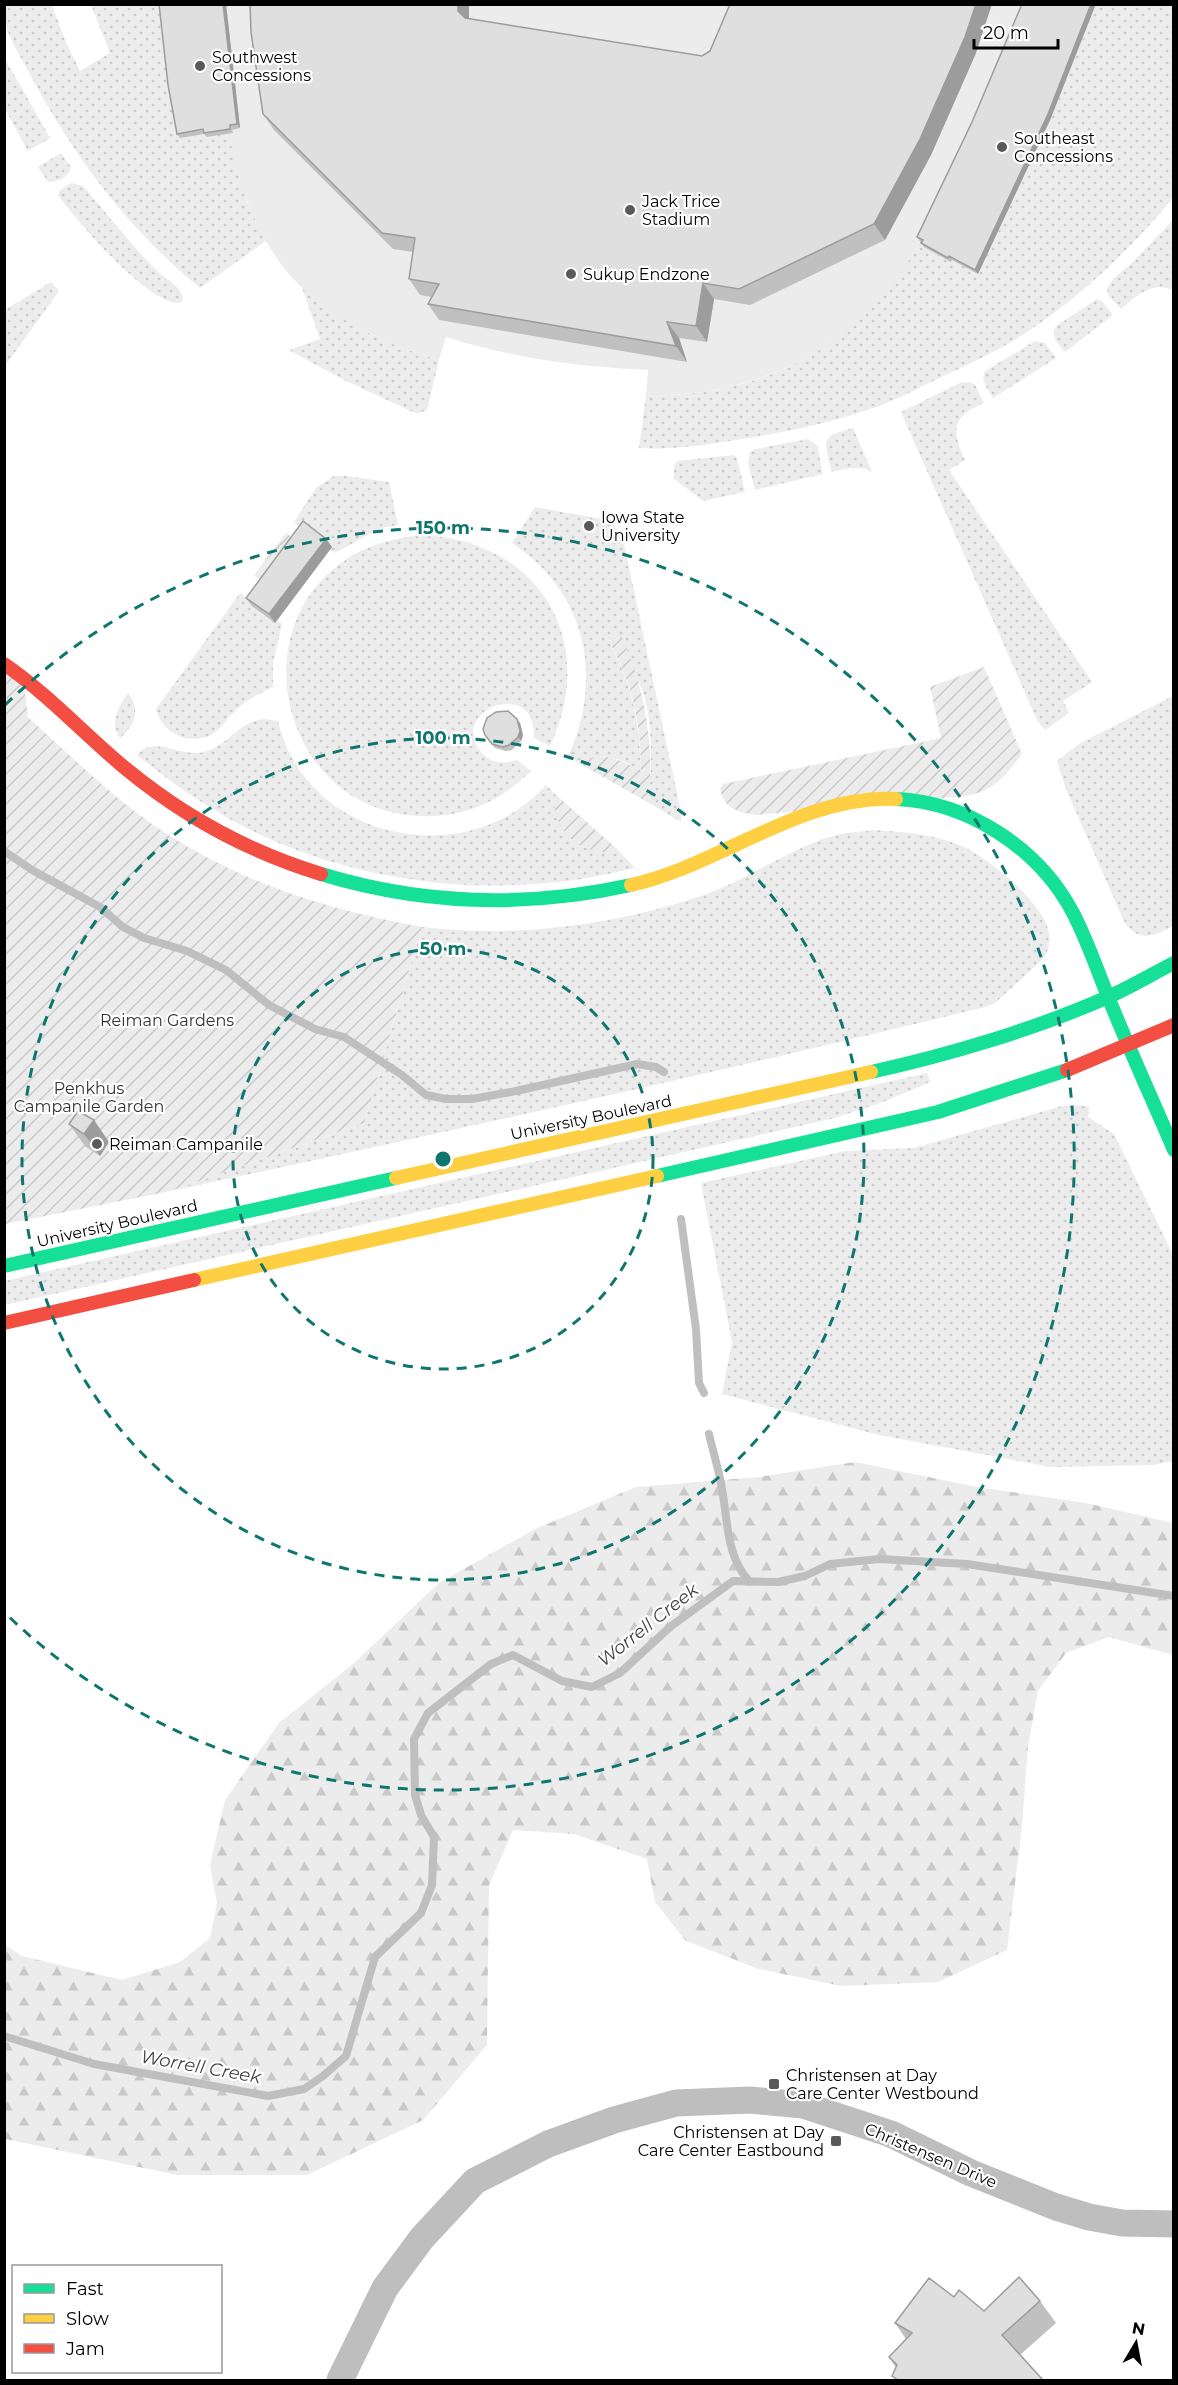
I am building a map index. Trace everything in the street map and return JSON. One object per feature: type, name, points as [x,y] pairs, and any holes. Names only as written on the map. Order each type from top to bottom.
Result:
[{"type":"main road","points":[[4,664],[23,677],[137,777],[190,816],[238,842],[274,857],[356,885],[391,893],[473,902],[566,898],[651,881],[832,806],[877,798],[902,799],[963,813],[994,829],[1024,851],[1049,876],[1079,924],[1173,1150]]},
{"type":"main road","name":"University Boulevard","points":[[4,1266],[921,1061],[1024,1028],[1108,997],[1173,963]]},
{"type":"main road","points":[[4,1323],[938,1113],[1038,1082],[1129,1047],[1173,1025]]},
{"type":"street","name":"Christensen Drive","points":[[340,2380],[385,2288],[422,2238],[475,2181],[548,2144],[614,2120],[676,2103],[750,2100],[803,2105],[891,2134],[971,2173],[1089,2217],[1122,2223],[1173,2224]]},
{"type":"green space","points":[[4,5],[52,5],[80,71],[110,53],[91,5],[161,5],[180,138],[206,133],[229,133],[246,199],[266,241],[200,288],[174,266],[105,191],[66,135],[13,43],[4,21]]},
{"type":"green space","name":"Jack Trice Stadium","points":[[161,5],[1096,5],[1051,118],[978,274],[924,247],[925,244],[920,241],[898,277],[871,309],[840,336],[806,358],[768,375],[728,387],[688,394],[646,395],[648,370],[596,367],[521,356],[446,337],[439,360],[371,334],[348,322],[308,293],[276,257],[259,228],[241,182],[229,134],[206,134],[180,138],[171,90]]},
{"type":"green space","points":[[1096,5],[1173,5],[1173,198],[1106,269],[1050,316],[1011,342],[876,407],[828,422],[764,435],[694,446],[639,448],[646,395],[717,390],[783,369],[814,354],[842,334],[868,310],[892,283],[920,241],[978,274],[1051,118]]},
{"type":"green space","points":[[4,57],[50,138],[28,151],[5,109]]},
{"type":"green space","points":[[61,153],[71,167],[70,171],[63,178],[48,182],[38,167]]},
{"type":"green space","points":[[71,183],[83,186],[148,262],[177,287],[183,299],[180,303],[166,300],[150,291],[114,260],[58,195],[60,190]]},
{"type":"green space","points":[[1173,220],[1173,290],[1151,288],[1139,294],[1121,309],[1108,295],[1107,289],[1113,279],[1132,263]]},
{"type":"green space","points":[[51,282],[59,291],[5,366],[5,310]]},
{"type":"green space","points":[[301,285],[331,310],[366,331],[402,348],[439,360],[427,410],[419,413],[413,412],[346,381],[289,350],[320,339]]},
{"type":"green space","points":[[1097,299],[1103,302],[1113,315],[1065,352],[1054,337],[1056,326]]},
{"type":"green space","points":[[1035,341],[1045,343],[1056,358],[993,398],[984,382],[985,371]]},
{"type":"green space","points":[[970,382],[975,385],[984,403],[973,408],[960,419],[956,432],[965,460],[949,470],[1092,682],[1063,701],[1069,713],[1045,730],[1038,722],[901,412],[960,383]]},
{"type":"green space","points":[[853,428],[872,472],[857,468],[832,472],[826,447],[827,442],[834,434]]},
{"type":"green space","points":[[808,439],[817,445],[823,474],[755,490],[748,464],[750,452]]},
{"type":"green space","points":[[734,455],[737,458],[745,492],[703,501],[674,479],[674,465],[677,461]]},
{"type":"green space","points":[[334,476],[389,482],[398,525],[381,528],[335,553],[294,522],[316,488]]},
{"type":"green space","points":[[535,507],[612,521],[624,544],[681,812],[681,822],[649,803],[651,742],[648,710],[639,683],[609,642],[624,674],[634,706],[641,774],[627,763],[611,758],[594,757],[577,762],[568,757],[579,727],[585,697],[586,667],[582,639],[572,612],[557,586],[537,563],[512,543]]},
{"type":"green space","points":[[286,533],[300,542],[267,585],[254,575]]},
{"type":"green space","points":[[420,535],[462,541],[497,555],[526,576],[548,602],[562,634],[567,669],[564,707],[550,746],[534,738],[531,719],[522,708],[509,704],[495,706],[482,714],[475,725],[474,739],[483,754],[499,762],[517,760],[531,771],[493,800],[449,815],[417,816],[370,805],[333,781],[306,748],[290,708],[286,665],[295,622],[318,584],[363,550],[386,541]]},
{"type":"green space","points":[[240,593],[254,603],[252,606],[274,622],[277,620],[282,624],[273,663],[273,687],[243,704],[211,735],[194,739],[177,735],[164,725],[156,709]]},
{"type":"green space","points":[[621,635],[637,677],[646,718],[650,759],[649,803],[577,762],[594,757],[611,758],[626,763],[641,773],[634,705],[624,673],[609,641]]},
{"type":"green space","name":"Reiman Gardens","points":[[5,664],[23,677],[28,717],[112,793],[173,838],[240,874],[275,888],[347,911],[422,927],[364,1123],[171,1191],[5,1224]]},
{"type":"green space","points":[[984,667],[1022,754],[999,781],[985,790],[966,796],[756,815],[737,811],[724,801],[720,788],[723,784],[941,738],[930,687]]},
{"type":"green space","points":[[128,693],[135,711],[133,723],[120,738],[115,726],[116,715]]},
{"type":"green space","points":[[1173,696],[1173,926],[1159,933],[1145,936],[1133,932],[1123,919],[1066,789],[1057,761],[1079,744]]},
{"type":"green space","points":[[265,719],[278,721],[294,762],[321,794],[354,817],[393,831],[434,836],[475,829],[513,813],[546,785],[554,793],[554,800],[613,851],[617,849],[635,868],[581,879],[534,884],[438,883],[390,876],[343,865],[297,850],[253,831],[201,802],[137,755],[144,749],[159,746],[186,752],[204,752],[220,744],[248,724]]},
{"type":"green space","points":[[554,793],[617,849],[606,852],[589,849],[566,834],[555,811]]},
{"type":"green space","points":[[874,830],[942,839],[964,847],[987,861],[1027,896],[1045,921],[1050,940],[1043,959],[995,1003],[985,1007],[579,1102],[171,1191],[364,1123],[422,927],[493,931],[528,930],[598,922],[633,915],[718,890],[816,842],[838,835]]},
{"type":"green space","points":[[927,1073],[930,1082],[883,1102],[835,1118],[5,1305],[4,1281]]},
{"type":"green space","points":[[1062,1106],[1089,1107],[1088,1117],[1114,1134],[1173,1255],[1173,1461],[1154,1465],[1051,1467],[879,1435],[722,1394],[732,1342],[701,1183],[845,1151],[914,1148]]},
{"type":"green space","points":[[855,1462],[977,1487],[1086,1503],[1173,1523],[1173,1655],[1109,1637],[1066,1653],[1038,1691],[1028,1746],[1022,1826],[1007,1950],[938,1982],[841,1986],[759,1969],[686,1941],[655,1902],[647,1859],[574,1834],[513,1830],[489,1885],[487,2045],[423,2120],[307,2175],[177,2175],[5,2139],[5,1945],[22,1956],[122,1980],[180,1962],[210,1938],[217,1903],[210,1865],[225,1800],[279,1723],[354,1663],[439,1583],[535,1529],[636,1487],[759,1477]]},
{"type":"building","name":"Southwest Concessions","points":[[159,4],[223,4],[237,124],[230,125],[230,129],[204,133],[203,129],[177,134],[168,85]]},
{"type":"building","name":"Jack Trice Stadium","points":[[250,4],[458,4],[458,11],[465,18],[702,56],[710,51],[730,4],[976,4],[965,37],[920,139],[874,224],[739,289],[703,283],[696,326],[667,322],[676,346],[428,304],[439,284],[409,279],[415,238],[382,233],[263,114],[251,32]]},
{"type":"building","name":"Southeast Concessions","points":[[1022,4],[1091,4],[1048,114],[975,270],[921,243],[923,240],[917,237],[972,122]]},
{"type":"building","points":[[303,521],[326,539],[269,614],[246,598]]},
{"type":"building","points":[[508,711],[517,719],[520,731],[518,737],[503,747],[492,744],[483,729],[487,718],[496,712]]},
{"type":"building","points":[[78,1111],[94,1120],[84,1134],[69,1124]]},
{"type":"building","points":[[1019,2277],[1040,2301],[1002,2335],[1043,2380],[898,2380],[892,2376],[897,2365],[889,2357],[912,2333],[895,2323],[929,2278],[954,2297],[959,2290],[984,2311]]},
{"type":"waterway","points":[[4,851],[32,870],[100,907],[123,927],[144,938],[187,951],[226,970],[269,1005],[315,1029],[344,1037],[402,1075],[426,1095],[446,1099],[472,1099],[637,1064],[656,1067],[664,1072]]},
{"type":"waterway","points":[[681,1219],[696,1329],[699,1383],[704,1393]]},
{"type":"waterway","points":[[709,1434],[721,1482],[732,1549],[741,1571],[749,1581]]},
{"type":"waterway","name":"Worrell Creek","points":[[4,2036],[94,2064],[268,2096],[304,2089],[323,2076],[346,2056],[375,1957],[421,1913],[432,1885],[434,1837],[421,1815],[415,1795],[414,1739],[428,1713],[491,1664],[513,1655],[562,1681],[592,1687],[620,1673],[670,1627],[733,1581],[778,1582],[805,1576],[830,1564],[879,1559],[967,1564],[1174,1596]]},
{"type":"traffic: fast","points":[[896,799],[923,802],[949,809],[998,832],[1040,867],[1058,888],[1083,934],[1174,1150]]},
{"type":"traffic: fast","points":[[321,874],[398,892],[475,900],[553,897],[631,885]]},
{"type":"traffic: fast","points":[[871,1072],[930,1058],[1051,1020],[1117,993],[1174,963]]},
{"type":"traffic: fast","points":[[657,1176],[938,1112],[1067,1070]]},
{"type":"traffic: fast","points":[[4,1266],[396,1178]]},
{"type":"traffic: slow","points":[[631,885],[697,863],[794,819],[827,808],[861,801],[896,799]]},
{"type":"traffic: slow","points":[[396,1178],[871,1072]]},
{"type":"traffic: slow","points":[[194,1280],[657,1176]]},
{"type":"traffic: jam","points":[[4,664],[36,688],[125,768],[170,802],[218,831],[268,855],[321,874]]},
{"type":"traffic: jam","points":[[1067,1070],[1174,1025]]},
{"type":"traffic: jam","points":[[4,1323],[194,1280]]},
{"type":"place","name":"Southwest Concessions","points":[[200,66]]},
{"type":"place","name":"Southeast Concessions","points":[[1002,147]]},
{"type":"place","name":"Jack Trice Stadium","points":[[630,210]]},
{"type":"place","name":"Sukup Endzone","points":[[571,274]]},
{"type":"place","name":"Iowa State University","points":[[589,526]]},
{"type":"place","name":"Reiman Campanile","points":[[97,1144]]},
{"type":"place","name":"Christensen at Day Care Center Westbound","points":[[774,2084]]},
{"type":"place","name":"Christensen at Day Care Center Eastbound","points":[[836,2141]]},
{"type":"park label","name":"Penkhus Campanile Garden","points":[[89,1097]]}]
